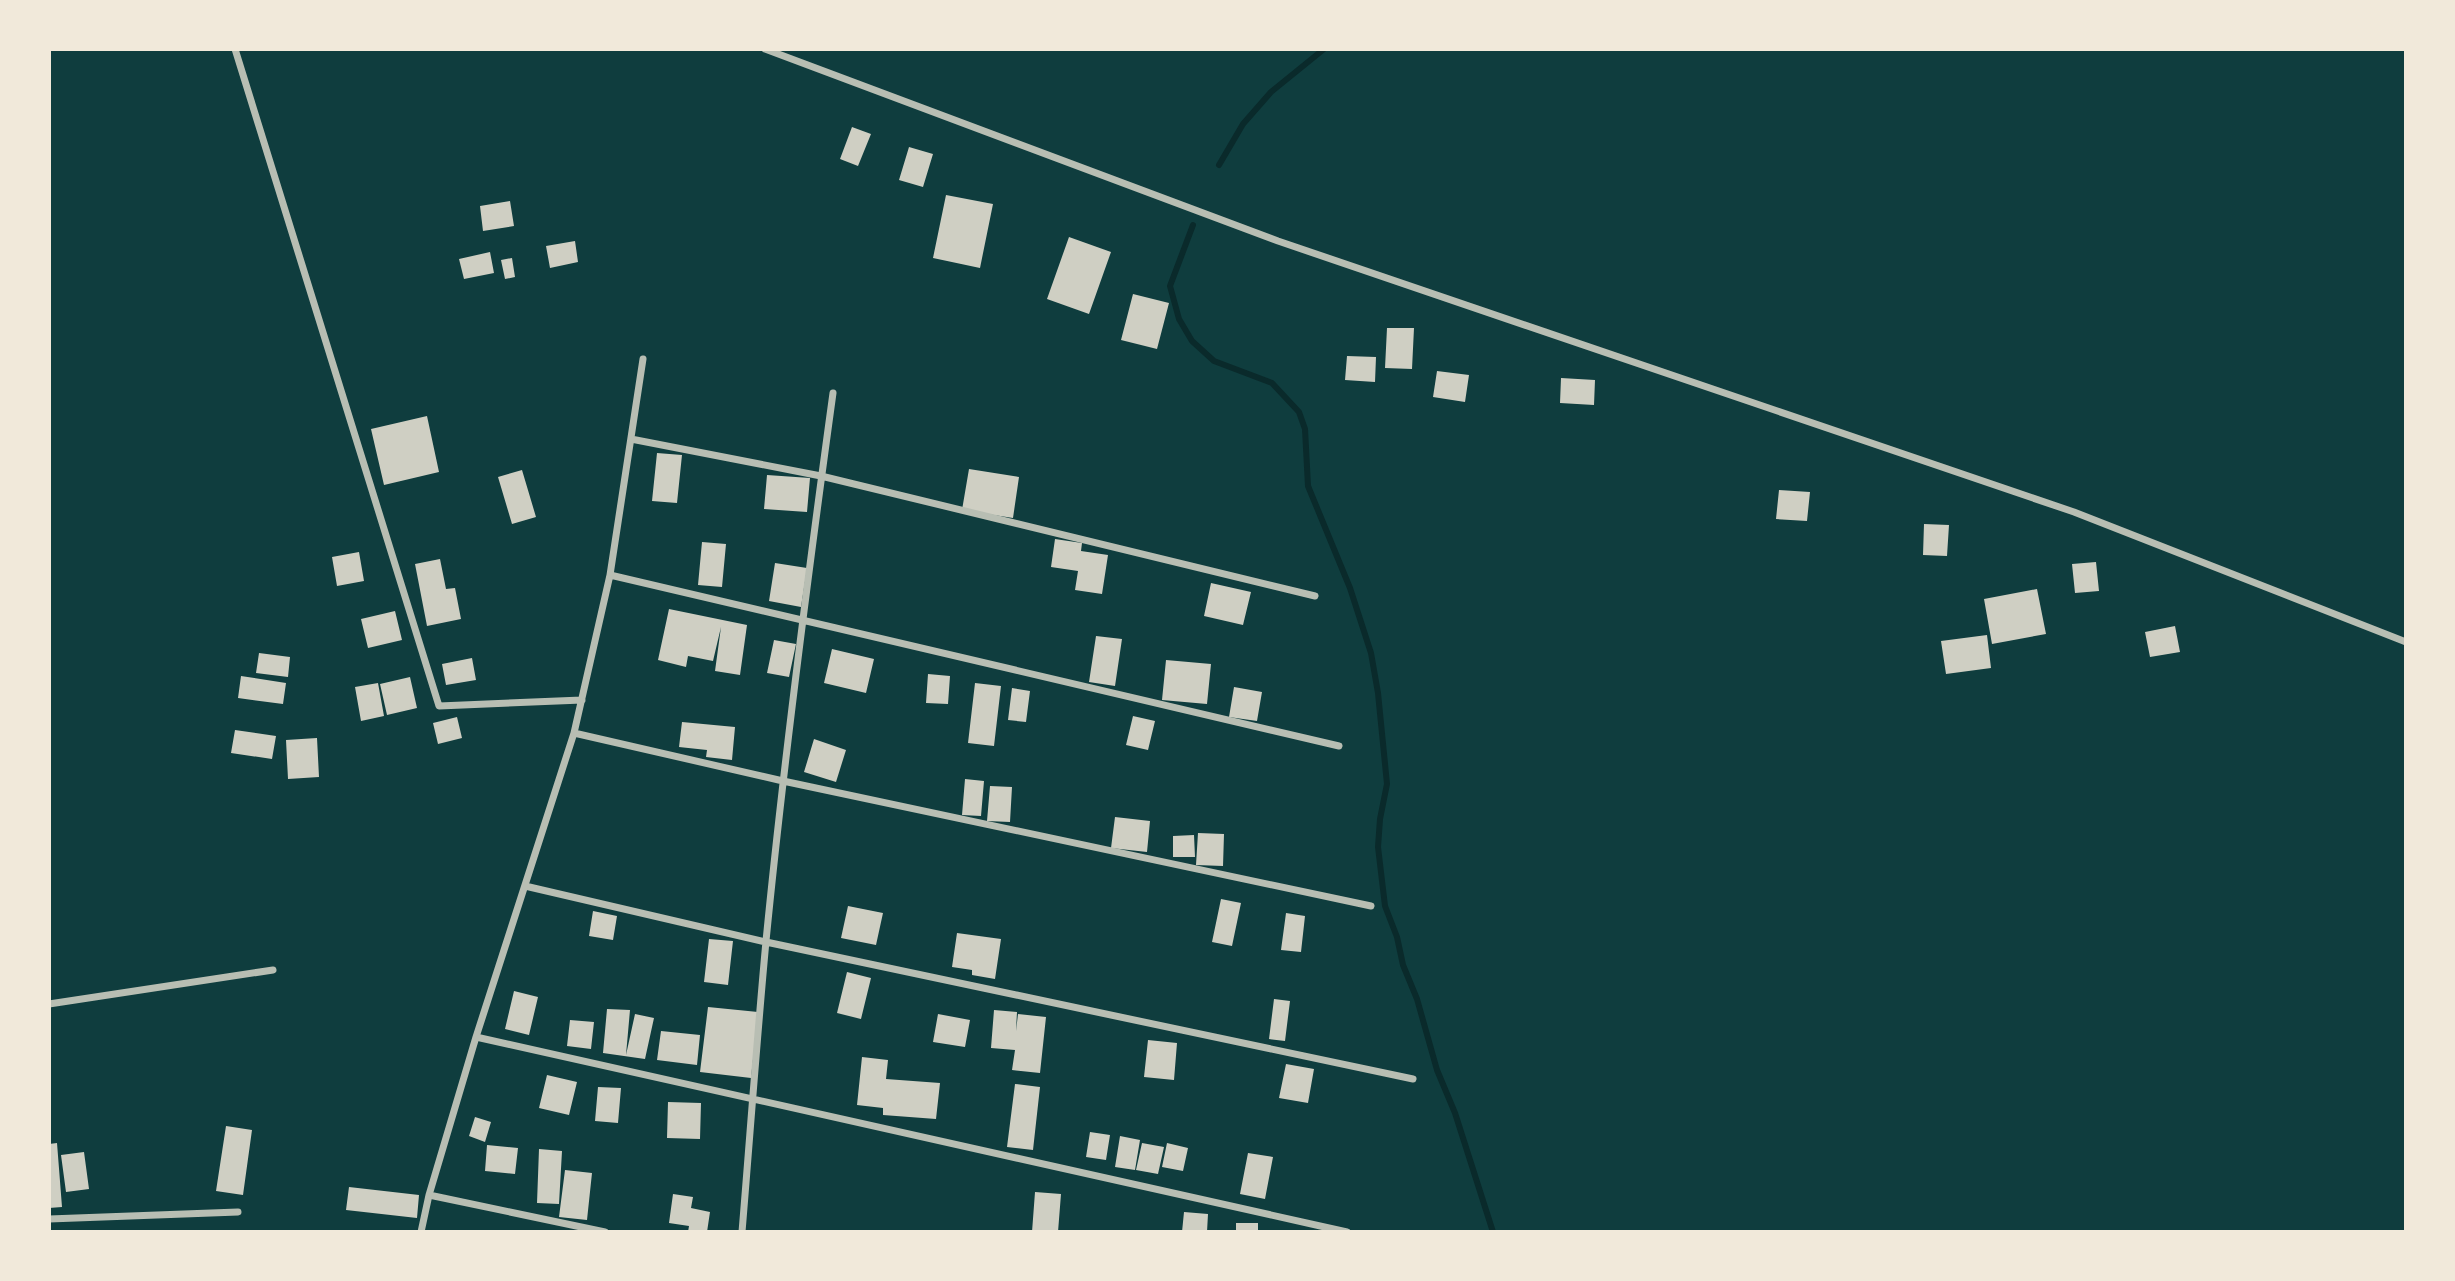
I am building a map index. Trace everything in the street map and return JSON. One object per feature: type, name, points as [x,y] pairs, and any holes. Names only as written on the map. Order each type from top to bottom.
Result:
[{"type":"street","points":[[235,49],[439,706],[582,700]]},
{"type":"street","points":[[765,49],[1278,241],[2074,512],[2406,642]]},
{"type":"street","points":[[421,1232],[429,1195],[476,1037],[574,733],[610,575],[643,359]]},
{"type":"street","points":[[742,1232],[766,942],[783,781],[832,393]]},
{"type":"street","points":[[631,439],[821,476],[1315,596]]},
{"type":"street","points":[[610,575],[1339,746]]},
{"type":"street","points":[[574,733],[783,781],[1371,906]]},
{"type":"street","points":[[525,886],[766,942],[1413,1079]]},
{"type":"street","points":[[49,1004],[273,970]]},
{"type":"street","points":[[476,1037],[1347,1232]]},
{"type":"street","points":[[429,1195],[606,1232]]},
{"type":"street","points":[[49,1219],[238,1212]]},
{"type":"building","points":[[852,127],[871,134],[858,166],[840,159]]},
{"type":"building","points":[[909,147],[933,154],[923,187],[899,180]]},
{"type":"building","points":[[946,195],[993,204],[980,268],[933,258]]},
{"type":"building","points":[[510,201],[514,226],[483,231],[480,206]]},
{"type":"building","points":[[1069,237],[1111,252],[1089,314],[1047,299]]},
{"type":"building","points":[[575,241],[578,262],[550,268],[546,246]]},
{"type":"building","points":[[490,252],[494,273],[464,279],[459,259]]},
{"type":"building","points":[[512,258],[515,277],[505,279],[501,260]]},
{"type":"building","points":[[1133,294],[1169,303],[1157,349],[1121,340]]},
{"type":"building","points":[[1387,328],[1414,328],[1412,369],[1385,368]]},
{"type":"building","points":[[1347,356],[1376,357],[1375,382],[1345,380]]},
{"type":"building","points":[[1437,371],[1469,375],[1465,402],[1433,397]]},
{"type":"building","points":[[1561,378],[1595,380],[1594,405],[1560,403]]},
{"type":"building","points":[[427,416],[439,472],[384,485],[371,429]]},
{"type":"building","points":[[657,453],[682,455],[677,503],[652,501]]},
{"type":"building","points":[[969,469],[1019,477],[1013,518],[962,510]]},
{"type":"building","points":[[522,470],[536,517],[512,524],[498,477]]},
{"type":"building","points":[[767,475],[810,478],[807,512],[764,509]]},
{"type":"building","points":[[1779,490],[1810,492],[1807,521],[1776,519]]},
{"type":"building","points":[[1924,524],[1949,525],[1947,556],[1923,555]]},
{"type":"building","points":[[1055,539],[1082,543],[1081,551],[1108,555],[1102,594],[1075,590],[1078,571],[1051,567]]},
{"type":"building","points":[[702,542],[726,544],[722,587],[698,585]]},
{"type":"building","points":[[359,552],[364,581],[337,586],[332,557]]},
{"type":"building","points":[[440,559],[446,589],[455,588],[461,619],[427,626],[415,564]]},
{"type":"building","points":[[2096,562],[2099,591],[2075,593],[2072,564]]},
{"type":"building","points":[[775,563],[807,568],[801,607],[769,601]]},
{"type":"building","points":[[1211,583],[1251,592],[1243,625],[1204,616]]},
{"type":"building","points":[[2037,589],[2046,634],[1992,644],[1984,599]]},
{"type":"building","points":[[669,609],[747,625],[740,675],[715,671],[721,627],[713,661],[688,656],[686,667],[658,660]]},
{"type":"building","points":[[395,611],[402,640],[368,648],[361,619]]},
{"type":"building","points":[[2175,626],[2180,652],[2150,657],[2145,632]]},
{"type":"building","points":[[1987,635],[1991,668],[1946,674],[1941,641]]},
{"type":"building","points":[[1096,636],[1122,639],[1115,686],[1089,682]]},
{"type":"building","points":[[774,640],[796,644],[789,677],[767,673]]},
{"type":"building","points":[[832,649],[874,659],[866,693],[824,683]]},
{"type":"building","points":[[259,653],[290,657],[288,677],[256,673]]},
{"type":"building","points":[[472,658],[476,680],[446,685],[442,664]]},
{"type":"building","points":[[1166,660],[1211,664],[1207,704],[1162,700]]},
{"type":"building","points":[[928,674],[950,676],[948,704],[926,703]]},
{"type":"building","points":[[241,676],[286,683],[283,704],[238,698]]},
{"type":"building","points":[[410,677],[417,708],[387,715],[380,684]]},
{"type":"building","points":[[378,683],[384,716],[361,721],[355,687]]},
{"type":"building","points":[[975,683],[1001,686],[994,746],[968,743]]},
{"type":"building","points":[[1234,687],[1262,692],[1257,721],[1229,717]]},
{"type":"building","points":[[1012,688],[1030,691],[1026,722],[1008,720]]},
{"type":"building","points":[[1133,716],[1155,721],[1148,750],[1126,745]]},
{"type":"building","points":[[457,717],[462,738],[438,744],[433,723]]},
{"type":"building","points":[[682,722],[735,727],[732,760],[706,757],[707,750],[679,747]]},
{"type":"building","points":[[235,730],[276,736],[272,759],[231,753]]},
{"type":"building","points":[[317,738],[319,777],[288,779],[286,740]]},
{"type":"building","points":[[814,739],[846,750],[836,782],[804,772]]},
{"type":"building","points":[[965,779],[984,781],[981,816],[962,815]]},
{"type":"building","points":[[990,786],[1012,787],[1010,822],[987,821]]},
{"type":"building","points":[[1115,817],[1150,821],[1147,852],[1111,848]]},
{"type":"building","points":[[1198,833],[1224,834],[1223,866],[1196,865]]},
{"type":"building","points":[[1194,835],[1195,857],[1173,857],[1173,836]]},
{"type":"building","points":[[1221,899],[1241,903],[1232,946],[1212,942]]},
{"type":"building","points":[[848,906],[883,913],[876,945],[841,938]]},
{"type":"building","points":[[593,911],[617,916],[613,940],[589,936]]},
{"type":"building","points":[[1286,913],[1305,916],[1301,952],[1281,950]]},
{"type":"building","points":[[957,933],[1001,939],[995,979],[972,975],[972,970],[952,967]]},
{"type":"building","points":[[709,939],[733,941],[728,985],[704,982]]},
{"type":"building","points":[[847,972],[871,978],[861,1019],[837,1013]]},
{"type":"building","points":[[514,991],[538,997],[529,1035],[505,1029]]},
{"type":"building","points":[[1274,999],[1290,1001],[1285,1041],[1269,1039]]},
{"type":"building","points":[[708,1007],[758,1012],[751,1078],[700,1072]]},
{"type":"building","points":[[607,1009],[630,1010],[626,1055],[635,1014],[654,1018],[645,1059],[603,1053]]},
{"type":"building","points":[[994,1010],[1017,1012],[1016,1031],[1018,1014],[1046,1017],[1040,1073],[1012,1070],[1015,1050],[991,1048]]},
{"type":"building","points":[[938,1014],[970,1020],[965,1047],[933,1042]]},
{"type":"building","points":[[570,1020],[594,1022],[591,1049],[567,1046]]},
{"type":"building","points":[[661,1031],[700,1035],[697,1065],[657,1060]]},
{"type":"building","points":[[1148,1040],[1177,1043],[1174,1080],[1144,1077]]},
{"type":"building","points":[[862,1057],[888,1060],[886,1079],[940,1083],[936,1119],[883,1115],[883,1108],[857,1105]]},
{"type":"building","points":[[1286,1064],[1314,1069],[1308,1103],[1279,1098]]},
{"type":"building","points":[[547,1075],[577,1082],[569,1115],[539,1108]]},
{"type":"building","points":[[1015,1084],[1040,1087],[1033,1150],[1007,1147]]},
{"type":"building","points":[[598,1087],[621,1088],[618,1123],[595,1121]]},
{"type":"building","points":[[668,1102],[701,1103],[700,1139],[667,1138]]},
{"type":"building","points":[[475,1117],[491,1122],[485,1142],[469,1136]]},
{"type":"building","points":[[226,1126],[252,1130],[243,1195],[216,1191]]},
{"type":"building","points":[[1090,1132],[1110,1135],[1106,1160],[1086,1157]]},
{"type":"building","points":[[1120,1136],[1140,1140],[1135,1170],[1115,1167]]},
{"type":"building","points":[[57,1143],[62,1207],[49,1208],[49,1144]]},
{"type":"building","points":[[1142,1143],[1164,1147],[1158,1174],[1136,1170]]},
{"type":"building","points":[[1167,1143],[1188,1148],[1183,1171],[1162,1167]]},
{"type":"building","points":[[487,1145],[518,1148],[515,1174],[485,1171]]},
{"type":"building","points":[[539,1149],[562,1151],[559,1204],[537,1203]]},
{"type":"building","points":[[84,1152],[89,1189],[66,1192],[61,1155]]},
{"type":"building","points":[[1248,1153],[1273,1157],[1265,1199],[1240,1194]]},
{"type":"building","points":[[565,1170],[592,1173],[587,1220],[559,1217]]},
{"type":"building","points":[[349,1187],[419,1195],[417,1218],[346,1210]]},
{"type":"building","points":[[1035,1192],[1061,1194],[1058,1232],[1032,1232]]},
{"type":"building","points":[[673,1194],[693,1197],[691,1208],[710,1212],[707,1232],[688,1232],[689,1226],[669,1223]]},
{"type":"building","points":[[1184,1212],[1208,1214],[1207,1232],[1182,1232]]},
{"type":"building","points":[[1236,1223],[1258,1223],[1258,1232],[1236,1232]]},
{"type":"waterway","points":[[1219,165],[1243,124],[1271,92],[1324,49]]},
{"type":"waterway","points":[[1193,225],[1170,286],[1179,319],[1192,341],[1214,361],[1272,383],[1299,412],[1305,429],[1308,486],[1350,588],[1371,653],[1378,693],[1387,784],[1378,847],[1385,906],[1397,937],[1403,965],[1417,999],[1437,1070],[1455,1113],[1493,1232]]}]
